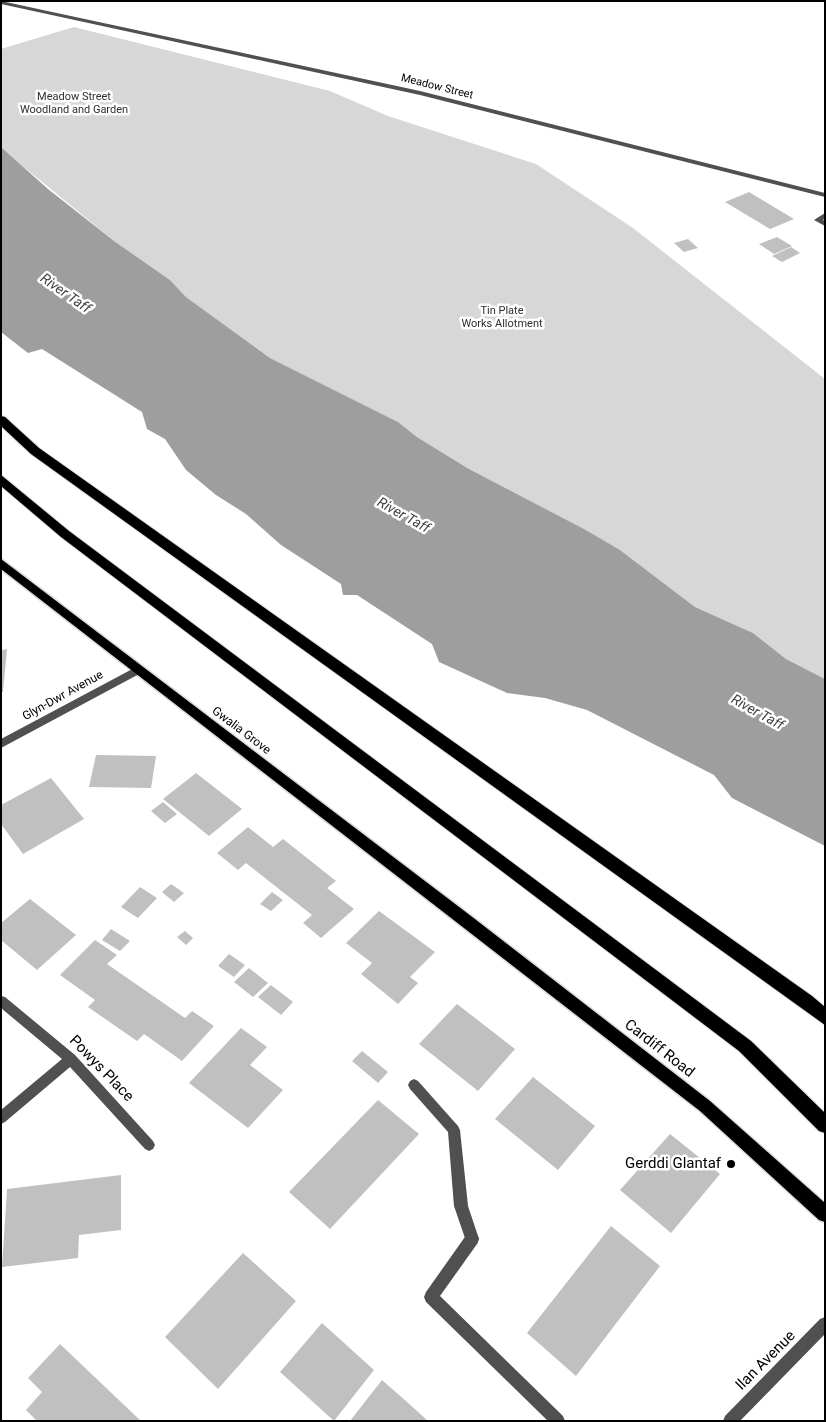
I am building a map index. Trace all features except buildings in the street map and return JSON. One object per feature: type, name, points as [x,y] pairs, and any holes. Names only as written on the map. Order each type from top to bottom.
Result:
[{"type":"highway","points":[[1,419],[35,451],[798,995],[825,1018]]},
{"type":"highway","points":[[1,478],[65,534],[745,1046],[825,1125]]},
{"type":"main road","name":"Gwalia Grove","points":[[1,563],[466,920]]},
{"type":"main road","name":"Cardiff Road","points":[[466,920],[705,1106],[825,1214]]},
{"type":"street","name":"Meadow Street","points":[[1,2],[420,93],[825,195]]},
{"type":"street","points":[[825,216],[818,220],[825,224]]},
{"type":"street","name":"Glyn-Dwr Avenue","points":[[1,744],[138,670]]},
{"type":"street","name":"Powys Place","points":[[1,1001],[71,1059],[149,1145]]},
{"type":"street","points":[[1,1118],[71,1059]]},
{"type":"street","points":[[414,1085],[454,1130],[461,1206],[472,1239],[431,1297],[558,1421]]},
{"type":"street","name":"Ilan Avenue","points":[[730,1421],[825,1324]]},
{"type":"green space","name":"Tin Plate Works Allotment","points":[[74,27],[330,91],[388,116],[536,164],[633,228],[825,379],[825,679],[786,659],[753,633],[695,607],[620,550],[586,530],[469,469],[417,437],[398,422],[270,358],[186,297],[170,280],[114,241],[18,162],[1,147],[1,49]]},
{"type":"water","name":"River Taff","points":[[1,147],[48,189],[114,241],[170,280],[186,297],[270,358],[398,422],[417,437],[469,469],[586,530],[620,550],[695,607],[753,633],[786,659],[825,679],[825,846],[732,798],[714,775],[587,710],[545,698],[507,693],[439,662],[432,644],[357,595],[343,595],[341,584],[281,545],[246,514],[216,495],[186,470],[165,439],[147,429],[142,412],[42,349],[28,353],[1,332]]},
{"type":"place","name":"Gerddi Glantaf","points":[[731,1164]]},
{"type":"park label","name":"Meadow Street Woodland and Garden","points":[[74,103]]}]
